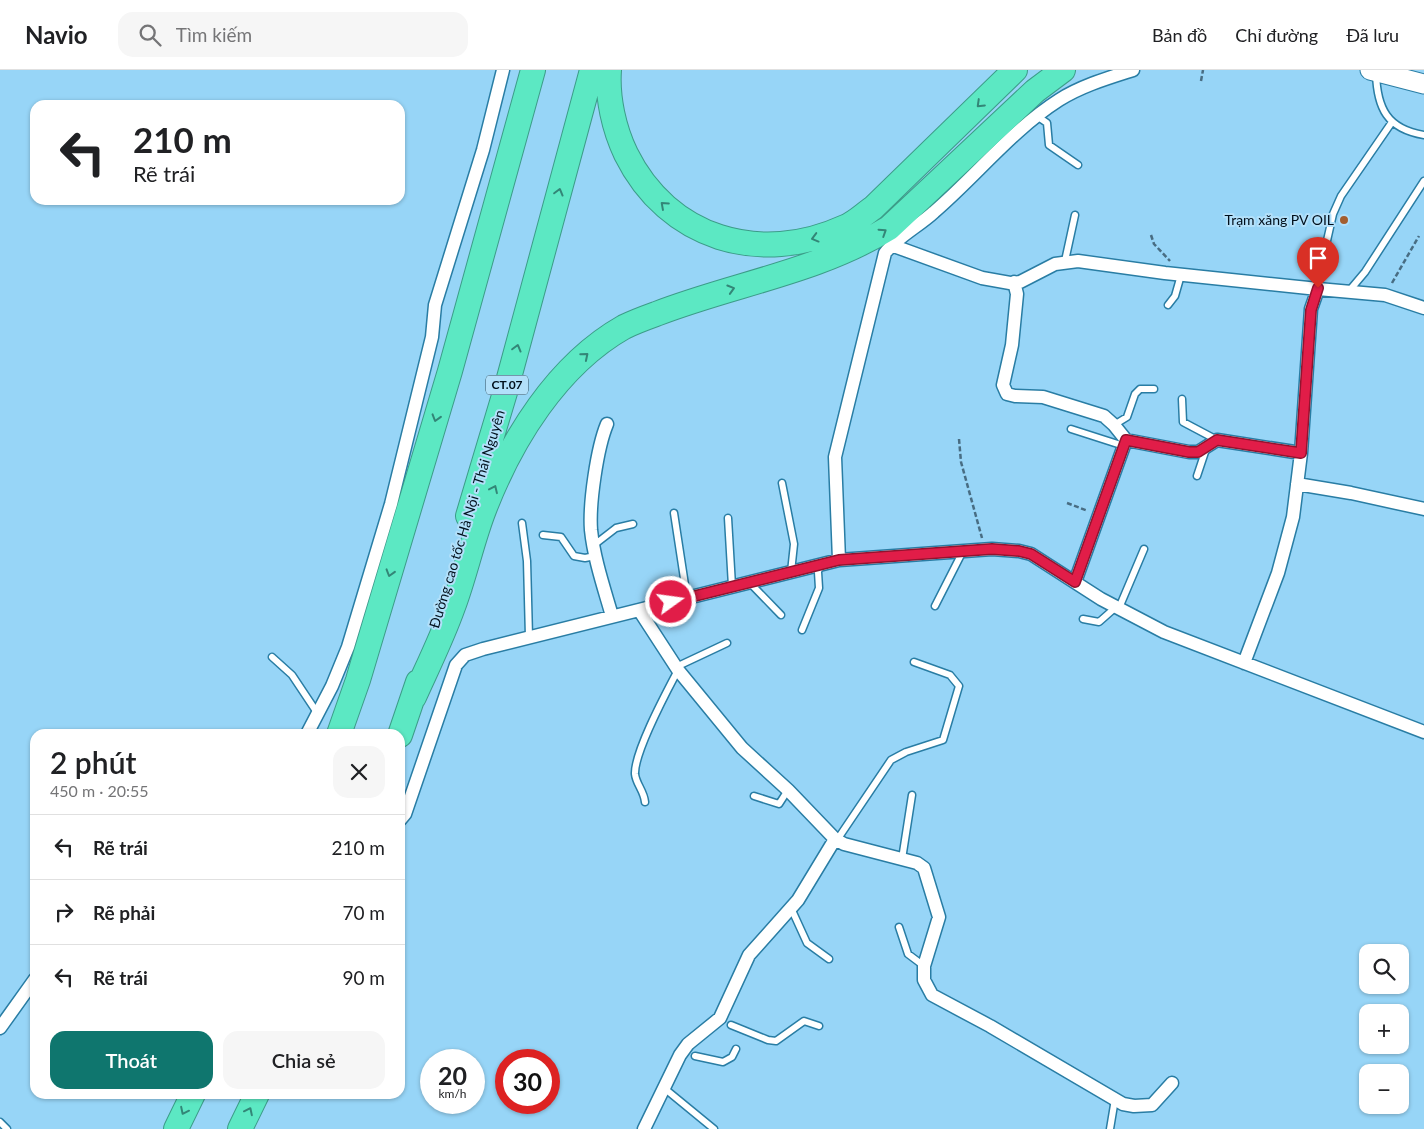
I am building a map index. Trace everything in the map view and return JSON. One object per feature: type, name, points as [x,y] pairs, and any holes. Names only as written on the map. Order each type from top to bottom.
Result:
[{"type":"highway","points":[[459,340],[468,255],[520,70]]},
{"type":"highway","points":[[340,729],[361,670],[459,340],[533,70]]},
{"type":"highway","name":"Đường cao tốc Hà Nội - Thái Nguyên","points":[[402,729],[414,697],[506,389],[592,70]]},
{"type":"highway","points":[[609,70],[608,80],[616,130],[632,166],[648,190],[673,213],[715,236],[740,244],[768,245],[809,240],[847,227],[873,208],[1009,74]]},
{"type":"highway","points":[[414,697],[453,609],[484,510],[508,458],[527,425],[568,371],[625,327],[693,300],[828,259],[864,244],[889,228],[1035,90],[1063,70]]},
{"type":"highway","points":[[1035,90],[1078,70]]},
{"type":"highway","points":[[176,1129],[191,1099]]},
{"type":"highway","points":[[240,1129],[255,1099]]},
{"type":"main road","points":[[1373,71],[1424,84]]},
{"type":"street","points":[[309,729],[318,714],[348,647],[391,504],[432,337],[435,306],[483,150],[503,70]]},
{"type":"street","points":[[839,560],[834,458],[885,253],[891,245],[935,212],[1037,116],[1060,99],[1091,84],[1133,70]]},
{"type":"street","points":[[891,245],[982,278],[1014,282],[1065,261],[1385,295],[1424,308]]},
{"type":"street","points":[[1014,282],[1017,294],[1012,345],[1003,389],[1007,394],[1043,397],[1104,416],[1114,425],[1125,443]]},
{"type":"street","points":[[1244,663],[1278,573],[1293,517],[1301,453],[1311,310],[1318,288]]},
{"type":"street","points":[[607,424],[598,452],[591,529],[612,616]]},
{"type":"street","points":[[1125,443],[1198,452],[1217,440],[1301,453]]},
{"type":"street","points":[[1075,582],[1125,443]]},
{"type":"street","points":[[1298,484],[1424,509]]},
{"type":"street","points":[[405,814],[460,659],[483,649],[839,560],[982,549],[1019,551],[1031,554],[1118,608],[1164,632],[1424,732]]},
{"type":"street","points":[[639,610],[677,668],[742,748],[788,790],[836,839],[902,859],[924,868],[938,911],[924,966],[924,980],[932,995],[1123,1104],[1134,1106],[1152,1105],[1172,1083]]},
{"type":"street","points":[[644,1129],[664,1088],[690,1053],[688,1044],[726,1022],[749,955],[791,908],[836,839]]},
{"type":"street","points":[[0,1028],[30,986]]},
{"type":"lane","points":[[1373,71],[1380,105],[1392,122],[1409,132],[1424,135]]},
{"type":"lane","points":[[1037,116],[1047,123],[1049,146],[1078,165]]},
{"type":"lane","points":[[1326,245],[1333,214],[1341,196],[1392,122]]},
{"type":"lane","points":[[1348,292],[1365,272],[1424,182]]},
{"type":"lane","points":[[1065,261],[1075,215]]},
{"type":"lane","points":[[1168,305],[1175,296],[1177,274]]},
{"type":"lane","points":[[1114,425],[1127,417],[1135,394],[1140,389],[1154,389]]},
{"type":"lane","points":[[1182,399],[1183,422],[1217,440]]},
{"type":"lane","points":[[1071,429],[1125,443]]},
{"type":"lane","points":[[1196,476],[1206,448]]},
{"type":"lane","points":[[782,483],[794,544],[791,572]]},
{"type":"lane","points":[[674,513],[687,598]]},
{"type":"lane","points":[[728,518],[732,586]]},
{"type":"lane","points":[[522,523],[528,560],[529,637]]},
{"type":"lane","points":[[543,535],[562,537],[574,556],[585,558],[595,551],[616,528],[633,524]]},
{"type":"lane","points":[[1083,618],[1099,622],[1118,608],[1144,549]]},
{"type":"lane","points":[[935,606],[964,550]]},
{"type":"lane","points":[[802,630],[819,588],[818,572],[820,565]]},
{"type":"lane","points":[[748,582],[781,615]]},
{"type":"lane","points":[[645,802],[644,792],[637,781],[636,765],[653,720],[677,668],[727,643]]},
{"type":"lane","points":[[272,657],[292,675],[318,714]]},
{"type":"lane","points":[[836,839],[891,760],[906,752],[943,740],[959,686],[950,675],[914,662]]},
{"type":"lane","points":[[754,796],[779,804],[788,790]]},
{"type":"lane","points":[[902,859],[912,795]]},
{"type":"lane","points":[[791,908],[807,943],[829,959]]},
{"type":"lane","points":[[899,927],[908,954],[924,966]]},
{"type":"lane","points":[[726,1022],[776,1041],[804,1022],[819,1026]]},
{"type":"lane","points":[[690,1053],[723,1062],[732,1058],[736,1049]]},
{"type":"lane","points":[[664,1088],[714,1129]]},
{"type":"lane","points":[[1110,1129],[1115,1099]]},
{"type":"lane","points":[[0,1122],[7,1129]]},
{"type":"path","points":[[1201,81],[1204,70]]},
{"type":"path","points":[[1151,235],[1154,244],[1169,259],[1177,274]]},
{"type":"path","points":[[1385,295],[1419,236]]},
{"type":"path","points":[[958,439],[961,462],[980,526],[982,549]]},
{"type":"path","points":[[1067,503],[1099,515]]},
{"type":"place","name":"Trạm xăng PV OIL","points":[[1344,220]]},
{"type":"route","points":[[671,602],[839,560],[911,553],[992,549],[1019,551],[1031,554],[1075,582],[1126,440],[1189,452],[1198,452],[1217,440],[1301,453],[1311,310],[1318,288]]}]
